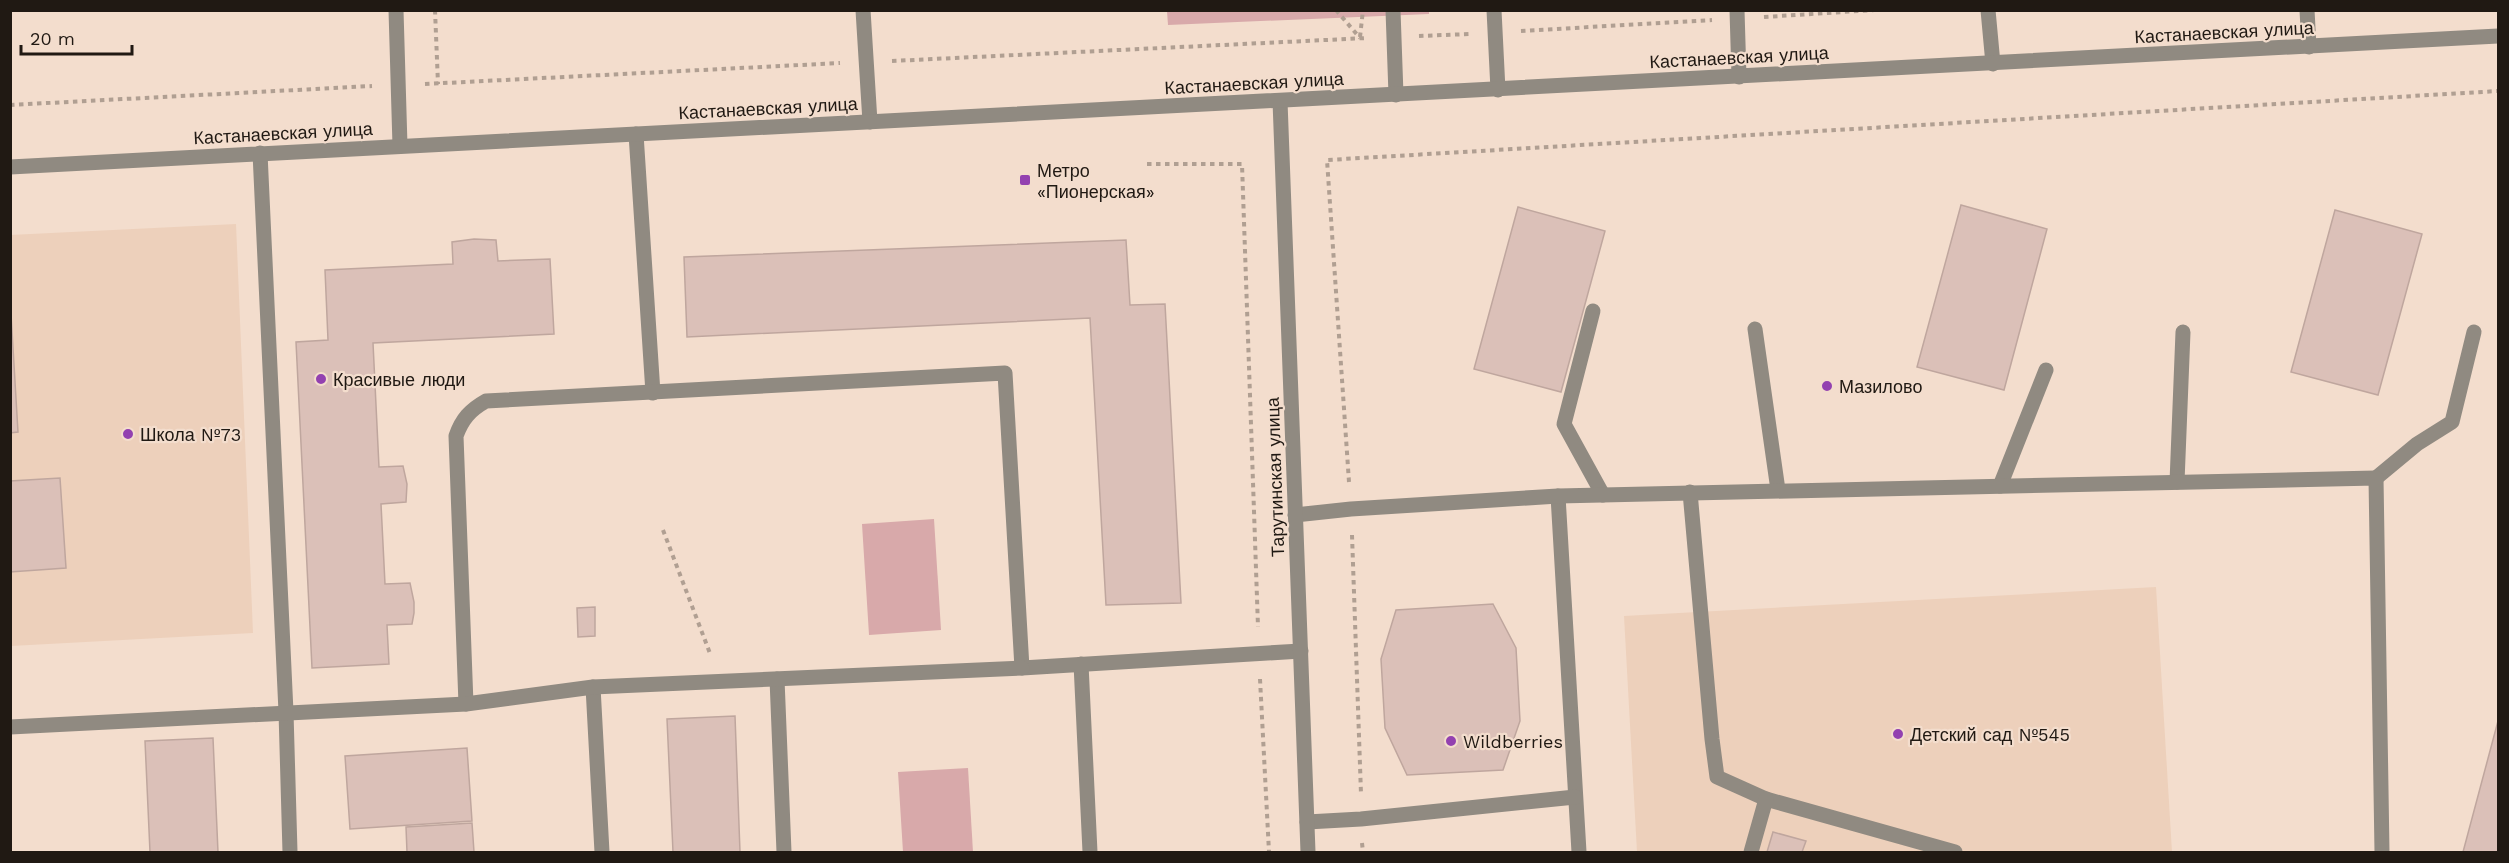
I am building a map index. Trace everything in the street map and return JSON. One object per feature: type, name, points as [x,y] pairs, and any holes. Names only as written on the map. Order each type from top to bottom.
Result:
[{"type":"street","points":[[396,10],[400,146]]},
{"type":"street","points":[[863,10],[870,122]]},
{"type":"street","points":[[1393,10],[1396,95]]},
{"type":"street","points":[[1494,10],[1498,90]]},
{"type":"street","points":[[1989,10],[1993,64]]},
{"type":"street","points":[[2307,10],[2309,47]]},
{"type":"street","points":[[1737,14],[1739,77]]},
{"type":"street","name":"Кастанаевская улица","points":[[10,167],[2499,36]]},
{"type":"street","name":"Тарутинская улица","points":[[1280,101],[1308,852]]},
{"type":"street","points":[[636,134],[653,393]]},
{"type":"street","points":[[260,153],[286,712],[290,852]]},
{"type":"street","points":[[1593,311],[1564,424],[1603,495]]},
{"type":"street","points":[[1755,329],[1778,490]]},
{"type":"street","points":[[2177,482],[2182,332]]},
{"type":"street","points":[[1295,515],[1351,509],[1558,496],[2376,478],[2417,444],[2452,422],[2474,332]]},
{"type":"street","points":[[2000,486],[2046,370]]},
{"type":"street","points":[[466,704],[456,436],[461,421],[472,409],[486,401],[1005,373],[1022,668]]},
{"type":"street","points":[[2376,478],[2382,852]]},
{"type":"street","points":[[1690,492],[1717,777],[1766,799],[1955,852]]},
{"type":"street","points":[[1558,496],[1579,852]]},
{"type":"street","points":[[10,727],[466,704],[594,687],[1022,668],[1301,651]]},
{"type":"street","points":[[1081,664],[1090,852]]},
{"type":"street","points":[[777,679],[784,852]]},
{"type":"street","points":[[594,687],[602,852]]},
{"type":"street","points":[[1307,822],[1361,819],[1575,797]]},
{"type":"street","points":[[1751,852],[1766,799]]},
{"type":"path","points":[[435,10],[438,84]]},
{"type":"path","points":[[1336,10],[1360,38]]},
{"type":"path","points":[[1360,38],[1363,10]]},
{"type":"path","points":[[10,105],[1495,33],[1737,14],[1874,10]]},
{"type":"path","points":[[1363,852],[1351,509],[1327,160],[2499,91]]},
{"type":"path","points":[[1147,164],[1242,165],[1259,654],[1269,852]]},
{"type":"path","points":[[663,530],[720,681]]},
{"type":"shaded area","points":[[1429,10],[1429,14],[1168,25],[1167,11]]},
{"type":"shaded area","name":"Школа №73","points":[[236,224],[253,633],[11,646],[10,235]]},
{"type":"shaded area","points":[[934,519],[941,630],[869,635],[862,524]]},
{"type":"shaded area","name":"Детский сад №545","points":[[2156,587],[2172,852],[1637,852],[1624,616]]},
{"type":"shaded area","points":[[968,768],[973,852],[903,852],[898,772]]},
{"type":"building","points":[[1961,205],[2047,229],[2004,390],[1917,367]]},
{"type":"building","points":[[1518,207],[1605,231],[1561,392],[1474,369]]},
{"type":"building","points":[[2335,210],[2422,234],[2378,395],[2291,372]]},
{"type":"building","points":[[474,239],[496,240],[498,261],[550,259],[554,334],[373,343],[379,467],[403,466],[407,484],[406,502],[381,504],[385,584],[410,583],[414,602],[412,624],[387,625],[389,664],[312,668],[296,342],[328,340],[325,270],[453,264],[452,242]]},
{"type":"building","points":[[1126,240],[1130,305],[1165,304],[1181,603],[1106,605],[1090,318],[687,337],[684,257]]},
{"type":"building","points":[[10,314],[18,432],[10,433]]},
{"type":"building","points":[[60,478],[66,568],[10,572],[10,481]]},
{"type":"building","points":[[1493,604],[1516,648],[1520,721],[1503,770],[1407,775],[1385,728],[1381,659],[1396,610]]},
{"type":"building","points":[[595,607],[595,636],[578,637],[577,608]]},
{"type":"building","points":[[735,716],[740,852],[673,852],[667,719]]},
{"type":"building","points":[[2498,721],[2498,852],[2463,852]]},
{"type":"building","points":[[213,738],[218,852],[150,852],[145,741]]},
{"type":"building","points":[[467,748],[472,821],[350,829],[345,756]]},
{"type":"building","points":[[472,823],[474,852],[407,852],[406,827]]},
{"type":"building","points":[[1773,832],[1806,841],[1802,852],[1767,852]]},
{"type":"place","name":"Метро «Пионерская»","points":[[1025,180]]},
{"type":"place","name":"Красивые люди","points":[[321,379]]},
{"type":"place","name":"Мазилово","points":[[1827,386]]},
{"type":"place","name":"Школа №73","points":[[128,434]]},
{"type":"place","name":"Детский сад №545","points":[[1898,734]]},
{"type":"place","name":"Wildberries","points":[[1451,741]]}]
